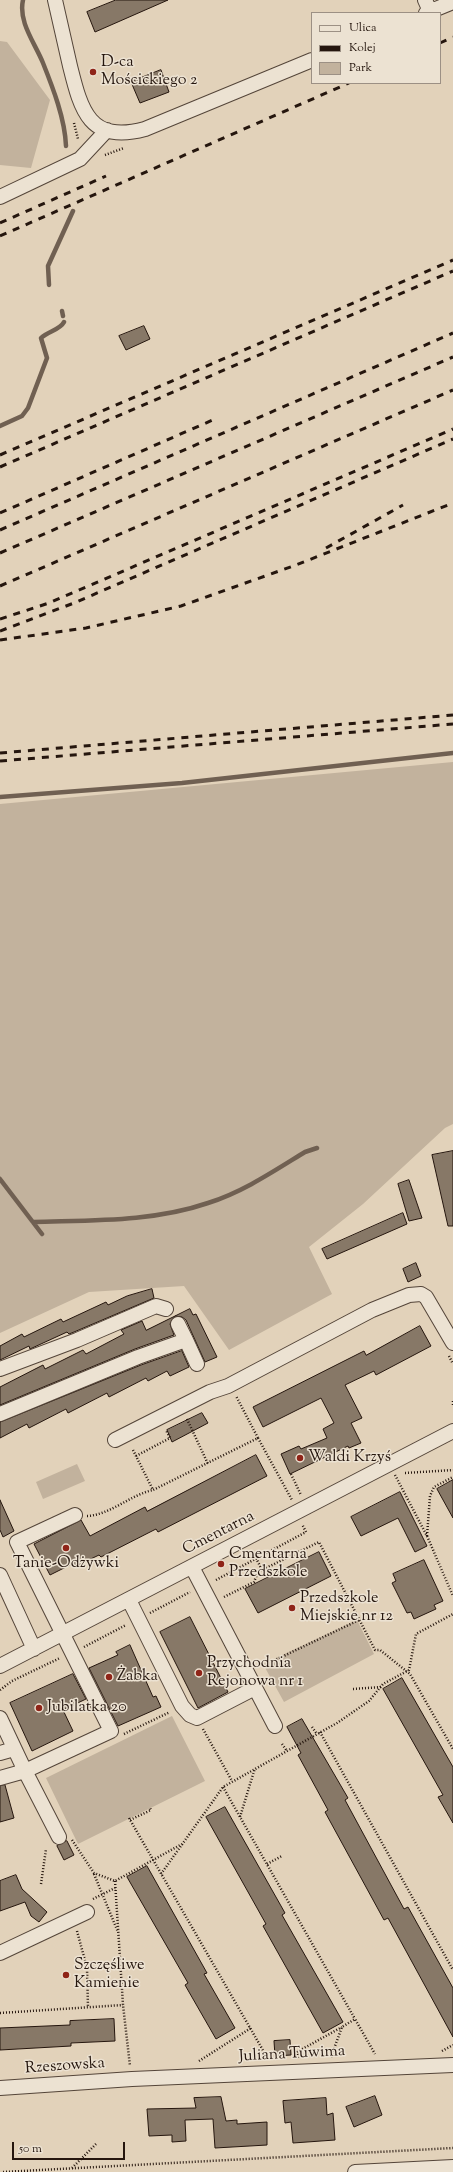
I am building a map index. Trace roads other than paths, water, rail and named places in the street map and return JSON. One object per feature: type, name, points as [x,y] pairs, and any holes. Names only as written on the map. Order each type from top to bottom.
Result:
[{"type":"street","points":[[55,0],[79,101],[90,119],[107,130],[122,134],[145,130],[311,60]]},
{"type":"street","points":[[427,8],[453,2]]},
{"type":"street","points":[[0,197],[80,159],[107,130]]},
{"type":"street","points":[[115,1440],[210,1392],[228,1386],[372,1310],[409,1295],[421,1294],[426,1298],[450,1347]]},
{"type":"street","points":[[0,1369],[77,1340],[156,1306],[166,1309]]},
{"type":"street","points":[[178,1324],[196,1364]]},
{"type":"street","points":[[0,1414],[138,1357],[186,1340]]},
{"type":"street","name":"Cmentarna","points":[[0,1666],[453,1431]]},
{"type":"street","points":[[0,1778],[25,1771],[111,1732],[73,1652],[17,1542],[75,1516]]},
{"type":"street","points":[[192,1567],[275,1726]]},
{"type":"street","points":[[0,1575],[34,1649]]},
{"type":"street","points":[[129,1600],[182,1706],[190,1715],[197,1718],[255,1688]]},
{"type":"street","points":[[0,1718],[14,1749],[59,1837]]},
{"type":"street","points":[[0,1753],[14,1749]]},
{"type":"street","points":[[0,1953],[87,1912]]},
{"type":"street","name":"Juliana Tuwima","points":[[131,2075],[453,2065]]},
{"type":"street","name":"Rzeszowska","points":[[0,2088],[131,2075]]},
{"type":"street","points":[[356,2172],[453,2167]]},
{"type":"waterway","points":[[23,0],[22,8],[25,24],[43,63],[54,93],[61,114],[66,146]]},
{"type":"waterway","points":[[49,285],[48,266],[73,211]]},
{"type":"waterway","points":[[62,311],[63,316]]},
{"type":"waterway","points":[[0,426],[22,416],[28,408],[47,358],[41,338],[60,327],[64,322]]},
{"type":"waterway","points":[[0,797],[182,783],[453,753]]},
{"type":"waterway","points":[[33,1222],[122,1219],[166,1214],[187,1209],[234,1193],[305,1152],[317,1148]]},
{"type":"waterway","points":[[0,1179],[42,1234]]},
{"type":"railway","points":[[441,43],[453,37]]},
{"type":"railway","points":[[0,236],[347,84]]},
{"type":"railway","points":[[0,223],[106,176]]},
{"type":"railway","points":[[0,455],[453,260]]},
{"type":"railway","points":[[0,467],[453,271]]},
{"type":"railway","points":[[0,530],[453,333]]},
{"type":"railway","points":[[0,553],[453,357]]},
{"type":"railway","points":[[0,586],[453,390]]},
{"type":"railway","points":[[0,513],[215,419]]},
{"type":"railway","points":[[0,619],[49,603],[453,429]]},
{"type":"railway","points":[[0,631],[74,603],[453,439]]},
{"type":"railway","points":[[0,640],[86,628],[181,606],[296,565],[453,503]]},
{"type":"railway","points":[[326,548],[403,505]]},
{"type":"railway","points":[[0,753],[453,715]]},
{"type":"railway","points":[[0,761],[453,724]]},
{"type":"place","name":"D-ca Mościckiego 2","points":[[93,72]]},
{"type":"place","name":"Waldi Krzyś","points":[[300,1458]]},
{"type":"place","name":"Tanie-Odżywki","points":[[66,1548]]},
{"type":"place","name":"Cmentarna Przedszkole","points":[[221,1564]]},
{"type":"place","name":"Przedszkole Miejskie nr 12","points":[[292,1608]]},
{"type":"place","name":"Przychodnia Rejonowa nr 1","points":[[199,1673]]},
{"type":"place","name":"Żabka","points":[[109,1677]]},
{"type":"place","name":"Jubilatka 20","points":[[39,1708]]},
{"type":"place","name":"Szczęśliwe Kamienie","points":[[66,1975]]}]
